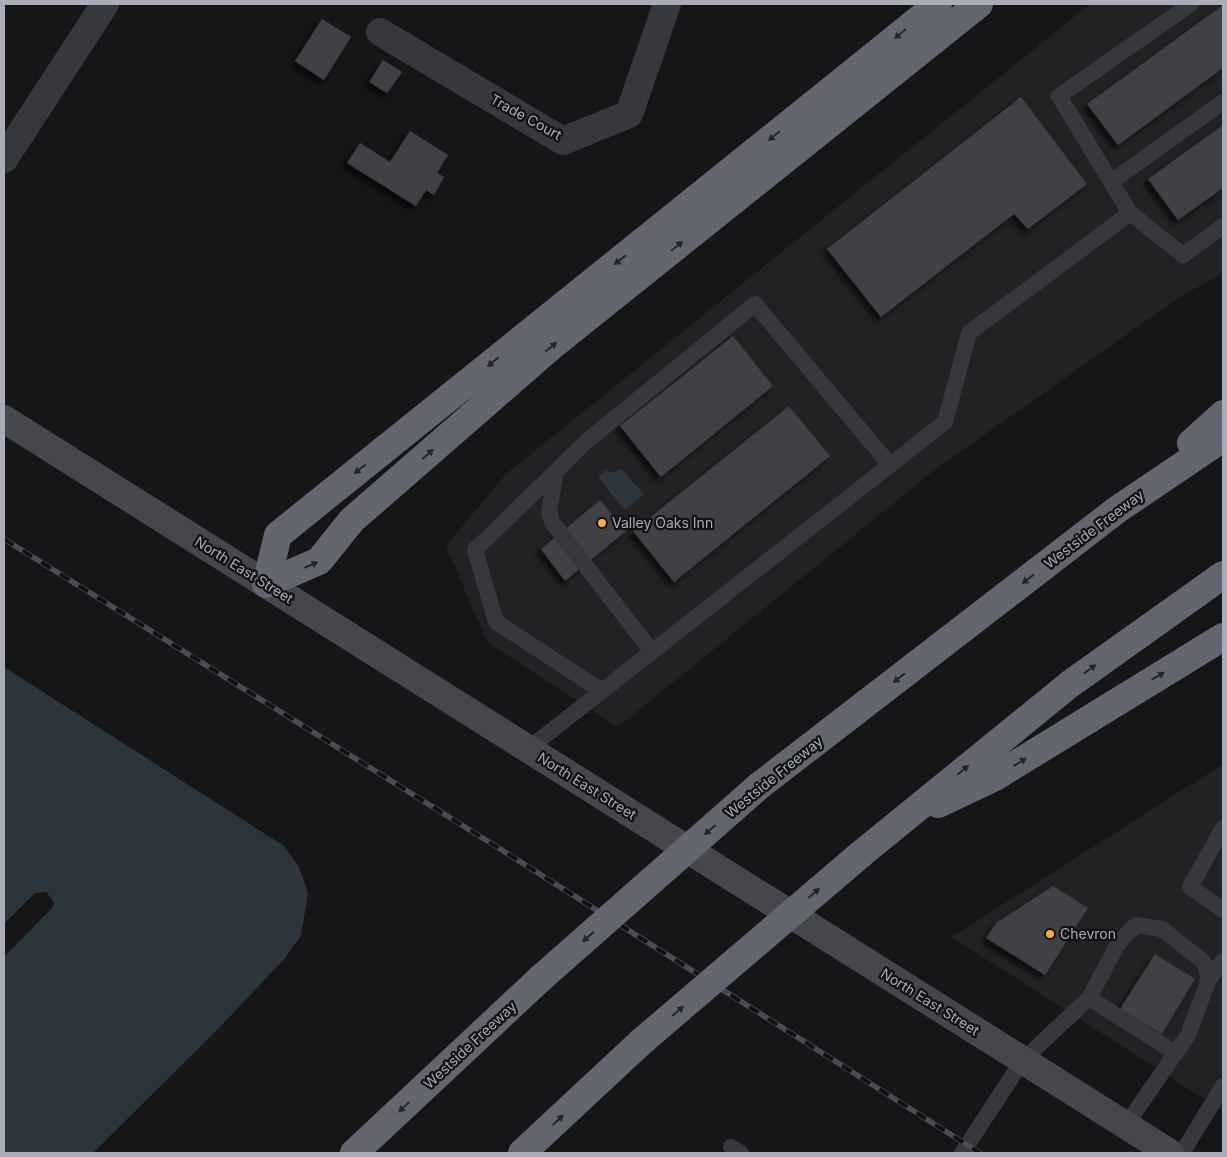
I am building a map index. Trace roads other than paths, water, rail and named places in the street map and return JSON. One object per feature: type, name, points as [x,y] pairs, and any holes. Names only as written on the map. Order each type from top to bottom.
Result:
[{"type":"highway","points":[[266,584],[278,534],[938,4]]},
{"type":"highway","points":[[266,584],[319,561],[352,520],[553,345],[979,4]]},
{"type":"highway","points":[[1118,510],[1223,414]]},
{"type":"highway","name":"Westside Freeway","points":[[354,1153],[542,978],[759,786],[1118,510],[1223,438]]},
{"type":"highway","points":[[522,1153],[641,1042],[861,854],[1070,684],[1223,576]]},
{"type":"highway","points":[[898,824],[995,777],[1223,637]]},
{"type":"main road","name":"North East Street","points":[[4,419],[1170,1153]]},
{"type":"street","points":[[4,159],[105,4]]},
{"type":"street","name":"Trade Court","points":[[380,32],[563,141],[629,114],[667,4]]},
{"type":"lane","points":[[1191,4],[1059,96],[1130,213],[1183,255],[1223,226]]},
{"type":"lane","points":[[1111,182],[1223,102]]},
{"type":"lane","points":[[528,749],[945,422],[970,333],[1130,213]]},
{"type":"lane","points":[[602,691],[496,622],[476,550],[588,440],[755,304],[890,465]]},
{"type":"lane","points":[[556,471],[549,512],[552,522],[652,652]]},
{"type":"lane","points":[[1223,828],[1190,887],[1223,910]]},
{"type":"lane","points":[[962,1153],[1023,1060],[1089,998],[1119,942],[1136,926],[1162,929],[1204,962],[1209,979]]},
{"type":"lane","points":[[1126,1125],[1188,1034],[1209,979],[1223,961]]},
{"type":"lane","points":[[1089,998],[1176,1052]]},
{"type":"lane","points":[[1182,1153],[1223,1086]]},
{"type":"railway","points":[[4,539],[505,852],[980,1153]]},
{"type":"place","name":"Valley Oaks Inn","points":[[602,523]]},
{"type":"place","name":"Chevron","points":[[1050,934]]}]
